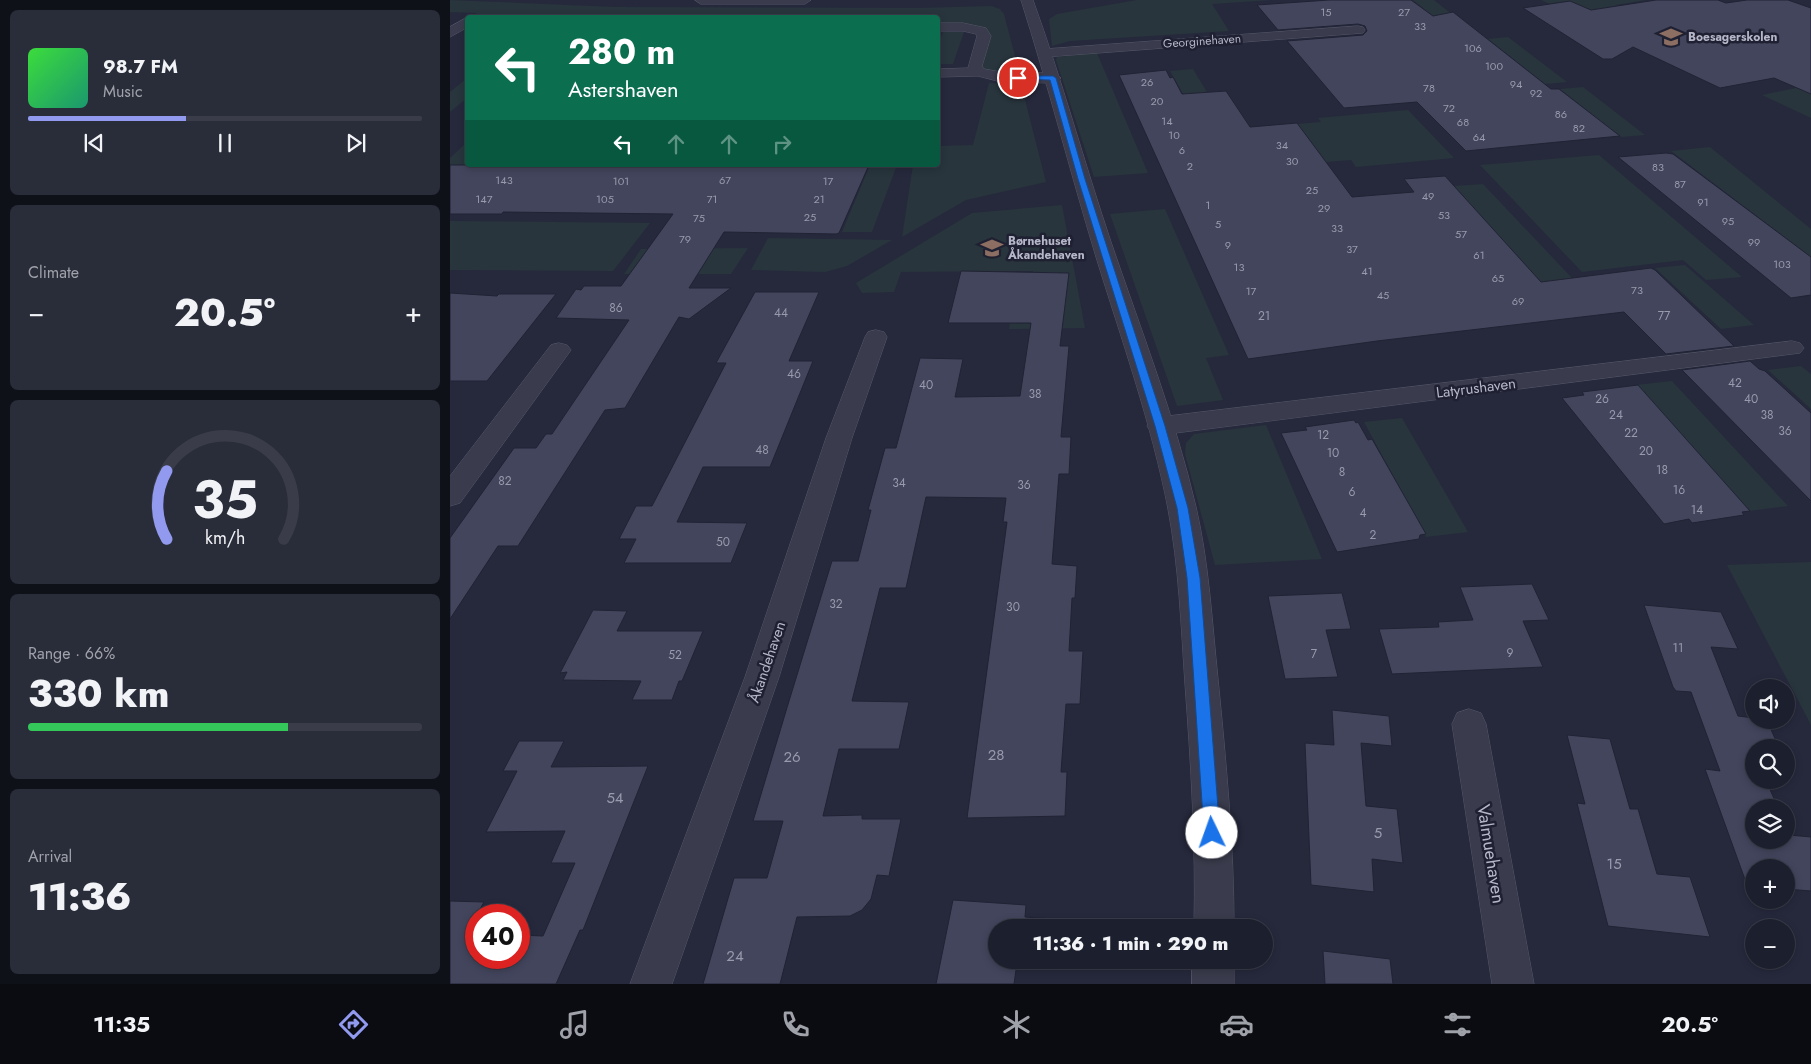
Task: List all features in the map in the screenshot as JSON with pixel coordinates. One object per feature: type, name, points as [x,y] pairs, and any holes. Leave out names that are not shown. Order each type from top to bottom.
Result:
[{"type":"street","points":[[701,0],[806,0]]},
{"type":"street","points":[[1026,0],[1053,78],[1084,189],[1160,426],[1182,508],[1193,578],[1215,870],[1214,919]]},
{"type":"street","points":[[450,20],[465,20]]},
{"type":"street","points":[[450,33],[465,22]]},
{"type":"street","points":[[940,27],[962,27],[981,31],[984,36],[975,66],[978,72]]},
{"type":"street","name":"Georginehaven","points":[[1045,53],[1358,30]]},
{"type":"street","points":[[940,73],[978,72],[1001,77],[1053,78]]},
{"type":"street","name":"Åkandehaven","points":[[650,984],[762,677],[836,447],[876,337]]},
{"type":"street","name":"Latyrushaven","points":[[1160,426],[1792,348]]},
{"type":"street","points":[[450,496],[559,350]]},
{"type":"street","name":"Valmuehaven","points":[[1470,724],[1513,984]]},
{"type":"street","points":[[1213,969],[1213,984]]},
{"type":"shaded area","points":[[450,0],[615,7],[918,8],[991,6],[1000,9],[1004,14],[1020,75],[984,71],[982,65],[985,31],[972,25],[940,24],[940,15],[478,15],[476,13],[450,12]]},
{"type":"shaded area","points":[[1137,0],[1272,0],[1212,4],[1229,31],[1070,41],[1052,46],[1049,19],[1057,14]]},
{"type":"shaded area","points":[[1413,0],[1434,0],[1477,34],[1457,36]]},
{"type":"shaded area","points":[[1541,0],[1646,0],[1616,5],[1631,12],[1584,20]]},
{"type":"shaded area","points":[[943,32],[964,32],[953,64],[940,64],[940,40]]},
{"type":"shaded area","points":[[1508,37],[1567,82],[1545,84],[1488,39]]},
{"type":"shaded area","points":[[1097,53],[1148,173],[1094,177],[1056,60],[1057,57]]},
{"type":"shaded area","points":[[1193,69],[1251,165],[1225,167],[1170,71]]},
{"type":"shaded area","points":[[465,80],[465,100],[450,112],[450,92]]},
{"type":"shaded area","points":[[989,83],[1021,84],[1046,182],[966,200],[902,237],[913,167],[940,167],[940,146],[973,145]]},
{"type":"shaded area","points":[[1811,85],[1811,118],[1762,95]]},
{"type":"shaded area","points":[[1583,87],[1645,135],[1621,137],[1560,89]]},
{"type":"shaded area","points":[[1408,110],[1454,158],[1356,167],[1351,160],[1325,162],[1297,124],[1321,122],[1318,118]]},
{"type":"shaded area","points":[[465,144],[466,167],[450,183],[450,158]]},
{"type":"shaded area","points":[[1710,147],[1811,229],[1811,257],[1671,151]]},
{"type":"shaded area","points":[[1599,155],[1742,277],[1706,280],[1683,260],[1582,272],[1480,165]]},
{"type":"shaded area","points":[[869,167],[896,167],[872,232],[842,232]]},
{"type":"shaded area","points":[[1483,184],[1589,296],[1555,300],[1454,186]]},
{"type":"shaded area","name":"Børnehuset Åkandehaven","points":[[1062,205],[1085,328],[1009,329],[1012,307],[1030,293],[1033,271],[901,272],[894,292],[862,293],[856,283],[972,213]]},
{"type":"shaded area","points":[[1165,209],[1229,355],[1206,358],[1223,400],[1177,406],[1110,214]]},
{"type":"shaded area","points":[[450,221],[650,223],[613,271],[450,270]]},
{"type":"shaded area","points":[[768,238],[892,240],[847,266],[825,272],[751,270]]},
{"type":"shaded area","points":[[748,248],[731,274],[624,274],[641,249]]},
{"type":"shaded area","points":[[1685,265],[1754,325],[1721,329],[1655,268]]},
{"type":"shaded area","points":[[1801,366],[1811,374],[1811,409],[1768,370]]},
{"type":"shaded area","points":[[1672,381],[1788,506],[1749,511],[1636,385]]},
{"type":"shaded area","points":[[1402,418],[1468,532],[1426,537],[1364,422]]},
{"type":"shaded area","points":[[1266,425],[1322,559],[1215,565],[1185,454],[1186,443],[1194,434]]},
{"type":"shaded area","points":[[1811,562],[1811,725],[1795,695],[1795,679],[1787,679],[1727,565]]},
{"type":"building","points":[[1329,0],[1411,0],[1433,16],[1453,12],[1551,89],[1559,89],[1620,136],[1466,151],[1417,102],[1344,108],[1287,41],[1363,35],[1367,31],[1365,26],[1358,24],[1278,30],[1257,5]]},
{"type":"building","name":"Boesagerskolen","points":[[1656,0],[1718,0],[1726,3],[1747,0],[1788,0],[1811,8],[1811,94],[1774,78],[1720,88],[1633,47],[1612,59],[1603,59],[1523,8],[1570,1],[1591,10]]},
{"type":"building","points":[[1166,70],[1170,78],[1173,77],[1182,94],[1226,91],[1250,127],[1297,123],[1352,197],[1414,192],[1404,179],[1445,176],[1541,282],[1651,268],[1734,346],[1666,354],[1624,312],[1377,341],[1248,359],[1119,75]]},
{"type":"building","points":[[1673,154],[1811,257],[1811,295],[1791,298],[1618,157]]},
{"type":"building","points":[[450,165],[465,165],[465,167],[868,167],[839,233],[724,232],[689,288],[731,288],[689,319],[679,317],[625,408],[605,410],[518,546],[498,546],[450,619],[450,538],[514,448],[536,448],[546,434],[552,434],[629,320],[556,318],[576,289],[581,290],[584,286],[621,286],[673,214],[503,212],[502,214],[450,214]]},
{"type":"building","points":[[961,271],[1069,273],[1060,346],[1069,346],[1061,437],[1071,437],[1069,474],[1059,474],[1052,564],[1077,566],[1075,598],[1072,598],[1069,651],[1083,651],[1080,704],[1066,704],[1061,772],[1067,772],[1065,816],[967,818],[1007,522],[1003,522],[1006,498],[926,497],[906,588],[880,588],[852,701],[909,702],[899,749],[839,749],[823,816],[862,815],[862,819],[901,819],[889,876],[877,875],[871,899],[862,910],[850,916],[797,917],[780,984],[703,984],[734,878],[767,878],[783,821],[753,821],[832,561],[858,561],[871,510],[868,510],[885,448],[896,448],[920,358],[963,359],[955,397],[1020,396],[1031,323],[948,323]]},
{"type":"building","points":[[755,292],[819,292],[789,361],[813,361],[770,467],[703,467],[677,522],[747,523],[731,563],[624,563],[636,539],[619,539],[636,506],[652,506],[726,363],[716,363]]},
{"type":"building","points":[[450,293],[497,296],[499,294],[556,294],[487,381],[450,381]]},
{"type":"building","points":[[1750,361],[1759,369],[1765,371],[1811,413],[1811,501],[1682,370]]},
{"type":"building","points":[[1638,385],[1750,511],[1742,512],[1744,515],[1692,523],[1689,519],[1664,524],[1562,398],[1584,395],[1582,392]]},
{"type":"building","points":[[1354,420],[1356,423],[1358,422],[1368,440],[1372,439],[1426,534],[1420,535],[1419,539],[1337,552],[1281,433],[1307,430],[1305,427]]},
{"type":"building","points":[[1532,584],[1549,620],[1523,621],[1543,667],[1392,674],[1379,629],[1439,627],[1438,622],[1473,620],[1460,587]]},
{"type":"building","points":[[1342,593],[1351,629],[1326,630],[1338,677],[1285,679],[1268,596]]},
{"type":"building","points":[[1644,605],[1721,612],[1738,649],[1711,647],[1738,716],[1745,717],[1745,729],[1771,729],[1775,739],[1745,739],[1745,789],[1770,789],[1774,799],[1745,799],[1745,849],[1795,849],[1795,836],[1811,837],[1811,891],[1795,890],[1795,859],[1745,859],[1745,879],[1705,769],[1720,771],[1691,692],[1676,691]]},
{"type":"building","points":[[593,610],[627,611],[617,631],[703,631],[672,700],[632,700],[641,681],[563,680],[567,672],[560,673]]},
{"type":"building","points":[[1332,710],[1389,716],[1392,746],[1361,743],[1366,806],[1397,809],[1403,863],[1372,859],[1374,892],[1311,885],[1305,743],[1334,745]]},
{"type":"building","points":[[1567,735],[1610,739],[1630,809],[1638,809],[1657,874],[1690,877],[1710,937],[1608,926],[1577,803],[1585,804]]},
{"type":"building","points":[[519,741],[564,741],[551,767],[648,766],[583,930],[580,930],[556,984],[450,984],[450,901],[484,902],[483,904],[465,904],[465,969],[530,969],[530,935],[543,936],[575,863],[551,863],[565,831],[486,832],[517,771],[503,771]]},
{"type":"building","points":[[953,900],[1026,905],[1025,917],[1052,919],[988,919],[988,969],[1016,969],[1014,984],[936,984]]},
{"type":"building","points":[[1323,951],[1390,959],[1393,984],[1325,984]]},
{"type":"place","name":"Boesagerskolen","points":[[1671,37]]},
{"type":"place","name":"Børnehuset Åkandehaven","points":[[992,248]]},
{"type":"route","points":[[1018,78],[1053,78],[1082,179],[1160,426],[1182,508],[1193,578],[1212,833]]}]
